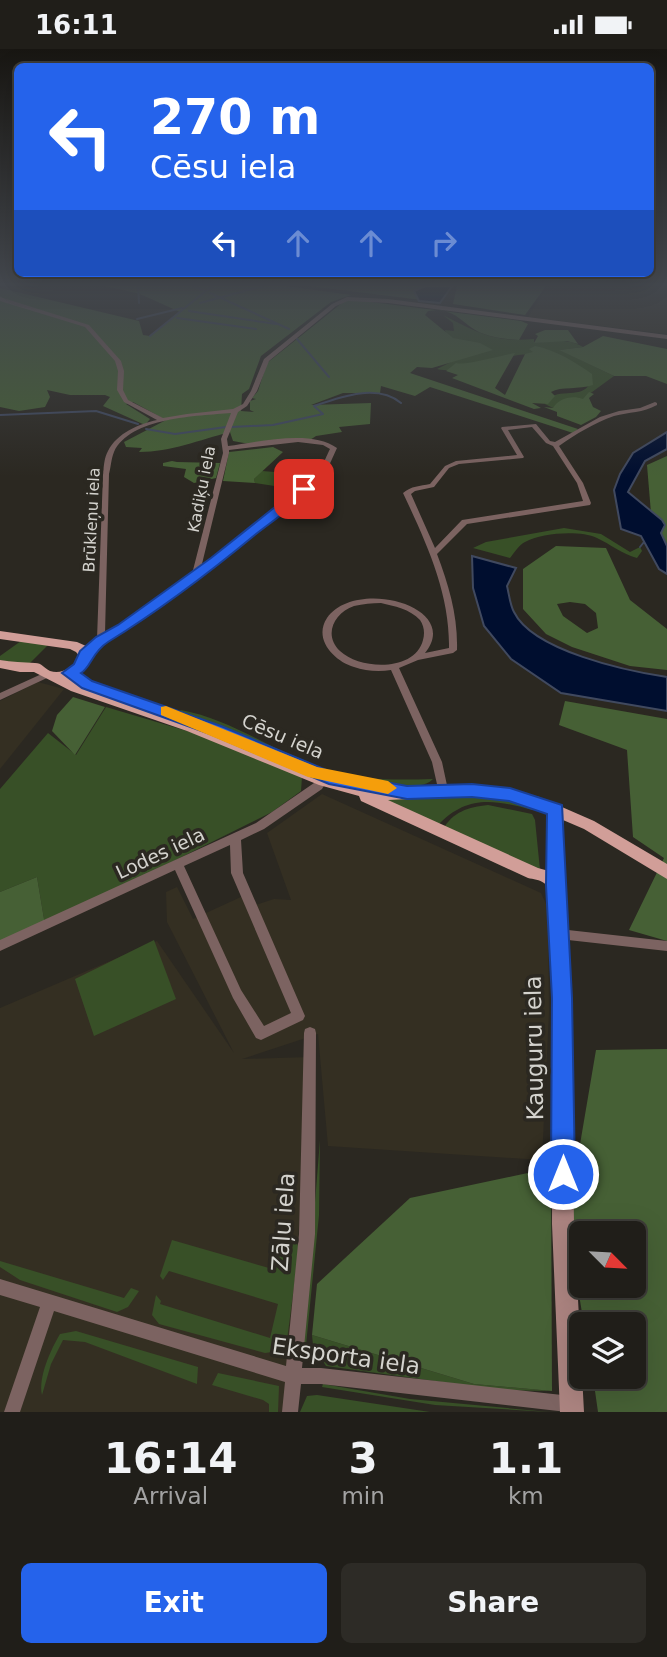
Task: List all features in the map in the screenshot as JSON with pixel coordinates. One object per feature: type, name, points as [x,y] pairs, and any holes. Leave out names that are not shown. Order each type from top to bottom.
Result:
[{"type":"main road","points":[[0,635],[62,645],[83,651],[81,667],[50,672],[42,653],[62,645]]},
{"type":"main road","name":"Cēsu iela","points":[[0,664],[50,672],[76,688],[192,727],[339,785],[380,795],[443,790],[510,795],[556,810],[589,825],[667,872]]},
{"type":"main road","name":"Cēsu iela","points":[[323,778],[407,793]]},
{"type":"main road","points":[[339,785],[550,878],[555,885]]},
{"type":"main road","name":"Kauguru iela","points":[[556,810],[555,885],[559,934],[563,1224],[571,1408]]},
{"type":"street","points":[[107,350],[118,361],[121,371],[120,390],[126,401],[160,419]]},
{"type":"street","points":[[235,411],[245,405],[254,391],[266,360],[279,350]]},
{"type":"street","points":[[555,445],[594,423],[619,413],[641,412],[655,404]]},
{"type":"street","name":"Brūkleņu iela","points":[[101,641],[106,474],[110,457],[118,442],[160,419],[235,411]]},
{"type":"street","name":"Kadiķu iela","points":[[196,574],[226,448],[224,439],[235,411]]},
{"type":"street","points":[[419,657],[431,639],[431,630],[419,613],[408,607],[381,600],[367,601],[340,610],[330,618],[326,628],[326,639],[342,658],[373,668],[394,667],[419,657],[453,650],[455,632],[434,553],[407,493],[432,486],[447,467],[458,462],[521,457],[504,428],[534,425],[548,443],[555,445],[580,483],[587,503],[465,522],[434,553]]},
{"type":"street","points":[[83,651],[123,628],[255,531],[318,477],[334,448],[327,443],[308,441],[226,448]]},
{"type":"street","points":[[394,667],[437,762],[443,790]]},
{"type":"street","points":[[1,696],[50,672]]},
{"type":"street","name":"Lodes iela","points":[[0,947],[260,825],[323,778]]},
{"type":"street","points":[[178,864],[237,994],[261,1034],[274,1028],[299,1016],[237,873],[235,837]]},
{"type":"street","points":[[559,934],[667,946]]},
{"type":"street","name":"Zāļu iela","points":[[290,1412],[307,1234],[310,1033]]},
{"type":"street","name":"Eksporta iela","points":[[0,1287],[49,1304],[133,1325],[292,1376],[321,1376],[571,1408]]},
{"type":"street","points":[[12,1412],[49,1304]]},
{"type":"shaded area","points":[[38,682],[64,689],[0,769],[0,701]]},
{"type":"shaded area","points":[[322,794],[541,893],[548,908],[549,1012],[542,1160],[328,1146],[318,1034],[242,1059],[310,1057],[287,1412],[0,1412],[0,1008],[157,941],[234,1053],[167,922],[166,892],[177,887],[193,919],[243,896],[249,907],[274,899],[291,900],[267,833]]},
{"type":"green space","points":[[0,350],[269,350],[261,356],[249,389],[242,394],[241,411],[254,412],[250,410],[250,401],[256,399],[252,398],[258,391],[267,363],[284,350],[492,350],[432,368],[417,367],[410,373],[578,429],[573,433],[430,387],[415,396],[381,386],[380,393],[343,393],[311,405],[371,403],[370,424],[339,427],[342,432],[316,436],[310,440],[255,445],[233,441],[230,432],[174,448],[139,452],[142,448],[126,447],[124,442],[166,420],[133,402],[126,404],[150,419],[145,425],[103,406],[110,397],[105,395],[70,395],[47,390],[50,397],[45,407],[19,411],[0,407]]},
{"type":"green space","points":[[457,350],[563,350],[560,350],[614,376],[588,395],[586,402],[553,408],[545,404],[549,398],[580,392],[590,384],[557,363],[538,355],[513,356],[463,369],[437,369],[455,360]]},
{"type":"green space","points":[[530,350],[548,350],[558,353],[592,374],[593,385],[555,390],[551,392],[555,396],[548,404],[532,403],[541,408],[534,409],[452,378],[458,375],[446,371],[456,363],[475,362],[515,353],[495,388],[505,395],[525,354],[533,352]]},
{"type":"green space","points":[[559,350],[667,350],[667,384],[646,376],[614,376]]},
{"type":"green space","points":[[589,392],[594,394],[589,398],[593,407],[601,411],[581,425],[557,416],[557,412],[544,407],[553,408],[566,398],[583,399]]},
{"type":"green space","points":[[273,447],[283,452],[254,479],[255,483],[223,481],[229,452]]},
{"type":"green space","points":[[667,456],[667,546],[651,513],[647,465]]},
{"type":"green space","points":[[163,463],[220,463],[216,478],[194,483],[184,477],[186,469],[163,466]]},
{"type":"green space","points":[[262,471],[313,475],[309,482],[281,487],[255,483],[254,479]]},
{"type":"green space","points":[[564,528],[601,534],[630,552],[640,547],[642,551],[637,558],[597,538],[571,533],[532,539],[521,545],[510,558],[473,548],[486,542]]},
{"type":"green space","points":[[556,546],[606,548],[630,600],[667,629],[667,670],[630,666],[572,647],[546,634],[523,609],[523,569]],"holes":[[[557,604],[585,604],[596,613],[598,628],[587,633],[563,616]]]},
{"type":"green space","points":[[21,641],[48,645],[27,666],[0,660],[0,656]]},
{"type":"green space","points":[[73,697],[105,707],[75,755],[52,731],[57,715]]},
{"type":"green space","points":[[565,701],[667,719],[667,941],[629,930],[664,858],[633,837],[627,750],[559,725]]},
{"type":"green space","points":[[106,707],[204,736],[302,777],[301,791],[272,812],[45,925],[37,877],[0,892],[0,789],[48,733],[76,755]]},
{"type":"green space","points":[[181,710],[220,722],[293,757],[331,771],[369,778],[433,779],[423,784],[403,786],[345,779],[288,760],[179,712]]},
{"type":"green space","points":[[467,795],[536,805],[532,810],[505,803],[470,804],[448,816],[437,826],[378,797]]},
{"type":"green space","points":[[488,805],[532,814],[535,820],[540,870],[443,829],[451,818],[462,811]]},
{"type":"green space","points":[[37,877],[45,925],[0,945],[0,892]]},
{"type":"green space","points":[[154,940],[176,999],[94,1036],[75,979]]},
{"type":"green space","points":[[667,1049],[667,1412],[598,1412],[595,1389],[646,1389],[646,1312],[582,1312],[580,1299],[646,1299],[646,1221],[569,1221],[569,1233],[567,1221],[596,1050]]},
{"type":"green space","points":[[320,1140],[319,1215],[306,1345],[317,1364],[303,1352]]},
{"type":"green space","points":[[551,1168],[552,1391],[474,1384],[312,1335],[317,1284],[410,1198]]},
{"type":"green space","points":[[280,1236],[295,1239],[299,1248],[287,1340],[279,1351],[265,1353],[159,1324],[152,1315],[156,1295],[161,1301],[160,1304],[270,1338],[278,1304],[169,1271],[163,1280],[160,1276],[172,1240],[269,1268]]},
{"type":"green space","points":[[0,1261],[124,1298],[131,1288],[139,1291],[128,1307],[117,1312],[20,1280],[0,1267]]},
{"type":"green space","points":[[76,1331],[198,1367],[197,1384],[85,1342],[63,1340],[51,1364],[42,1395],[44,1372],[56,1340],[60,1334]]},
{"type":"green space","points":[[312,1335],[474,1384],[552,1391],[500,1390],[326,1366],[313,1345]]},
{"type":"green space","points":[[218,1373],[279,1386],[278,1412],[269,1412],[269,1404],[263,1400],[212,1385]]},
{"type":"green space","points":[[323,1384],[410,1399],[549,1412],[435,1405],[322,1387]]},
{"type":"green space","points":[[317,1395],[430,1412],[300,1412],[307,1396]]},
{"type":"water","points":[[667,432],[667,449],[645,461],[628,492],[665,525],[661,533],[667,546],[667,574],[659,569],[641,536],[621,529],[614,490],[633,453]]},
{"type":"water","points":[[472,556],[516,568],[507,586],[514,612],[524,626],[540,638],[583,657],[667,677],[667,711],[561,693],[511,659],[484,626],[473,588]]},
{"type":"waterway","points":[[306,350],[329,377]]},
{"type":"waterway","points":[[231,427],[273,425],[323,414],[314,406],[358,394],[381,394],[401,403]]},
{"type":"waterway","points":[[0,415],[96,411],[138,424]]},
{"type":"waterway","points":[[146,429],[175,434],[226,427]]},
{"type":"waterway","points":[[640,547],[644,542]]},
{"type":"slow traffic","points":[[166,711],[314,773],[388,788]]},
{"type":"route","points":[[304,489],[215,561],[109,638],[101,640],[85,654],[81,667],[70,673],[72,677],[87,685],[216,730],[329,778],[407,793],[472,790],[510,795],[556,810],[555,885],[562,998],[563,1174]]}]
